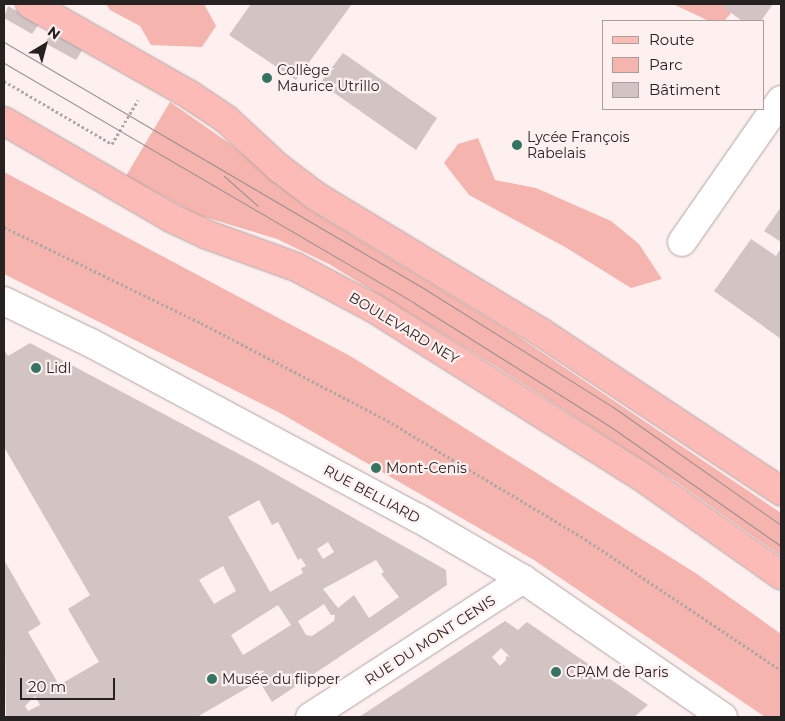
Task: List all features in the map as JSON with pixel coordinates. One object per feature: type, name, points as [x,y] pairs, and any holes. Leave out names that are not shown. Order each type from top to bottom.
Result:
[{"type":"main road","points":[[30,4],[204,103],[316,196],[542,333],[781,491]]},
{"type":"main road","name":"BOULEVARD NEY","points":[[4,121],[171,218],[205,234],[296,267],[375,309],[623,465],[781,574]]},
{"type":"street","points":[[682,242],[781,100]]},
{"type":"street","name":"RUE BELLIARD","points":[[4,301],[118,357],[418,518],[523,579],[723,717]]},
{"type":"street","name":"RUE DU MONT CENIS","points":[[310,717],[523,579]]},
{"type":"path","points":[[4,81],[112,144]]},
{"type":"path","points":[[108,150],[142,93]]},
{"type":"path","points":[[4,226],[201,323],[383,418],[585,538],[781,670]]},
{"type":"green space","points":[[106,4],[204,4],[216,26],[202,47],[151,45],[140,26],[110,10]]},
{"type":"green space","points":[[673,4],[723,4],[731,13],[725,20],[707,20]]},
{"type":"green space","points":[[170,102],[229,143],[307,208],[516,335],[781,513],[781,556],[675,481],[500,369],[329,264],[277,239],[198,215],[126,176]]},
{"type":"green space","points":[[478,138],[495,180],[536,188],[611,221],[639,244],[662,279],[631,288],[565,247],[469,195],[444,163],[458,144]]},
{"type":"green space","points":[[4,172],[352,357],[697,574],[781,634],[781,717],[765,717],[534,560],[282,414],[4,274]]},
{"type":"building","points":[[251,4],[352,4],[296,80],[229,35]]},
{"type":"building","points":[[723,4],[773,4],[762,20],[741,20],[722,6]]},
{"type":"building","points":[[8,6],[39,24],[32,34],[4,18]]},
{"type":"building","points":[[52,31],[83,49],[76,60],[45,43]]},
{"type":"building","points":[[343,53],[437,118],[416,150],[320,83]]},
{"type":"building","points":[[781,207],[781,242],[764,231]]},
{"type":"building","points":[[751,239],[776,256],[781,248],[781,339],[714,291]]},
{"type":"building","points":[[30,343],[256,463],[446,570],[447,585],[272,702],[259,681],[197,717],[6,717],[4,560],[41,624],[28,632],[59,685],[99,662],[68,609],[90,595],[4,447],[4,350],[8,356]],"holes":[[[259,500],[272,525],[278,522],[298,560],[301,558],[306,566],[301,568],[303,573],[270,592],[228,517]],[[328,542],[334,552],[323,559],[317,549]],[[376,560],[384,572],[381,574],[399,597],[369,618],[354,595],[338,608],[323,589]],[[223,566],[236,591],[214,604],[199,580]],[[324,604],[331,615],[335,615],[334,621],[312,636],[306,635],[298,621]],[[278,605],[291,625],[243,655],[231,635]],[[35,696],[40,705],[28,711],[25,706]]]},
{"type":"building","points":[[505,621],[518,630],[527,622],[648,705],[634,717],[359,717]],"holes":[[[501,648],[510,657],[506,656],[506,660],[500,666],[492,657]]]},
{"type":"tram line","points":[[4,42],[428,291],[613,407],[781,525]]},
{"type":"tram line","points":[[4,63],[414,303],[608,425],[781,546]]},
{"type":"tram line","points":[[224,176],[258,206]]},
{"type":"place","name":"Collège Maurice Utrillo","points":[[267,78]]},
{"type":"place","name":"Lycée François Rabelais","points":[[517,145]]},
{"type":"place","name":"Lidl","points":[[36,368]]},
{"type":"place","name":"Mont-Cenis","points":[[376,468]]},
{"type":"place","name":"CPAM de Paris","points":[[556,672]]},
{"type":"place","name":"Musée du flipper","points":[[212,679]]}]
